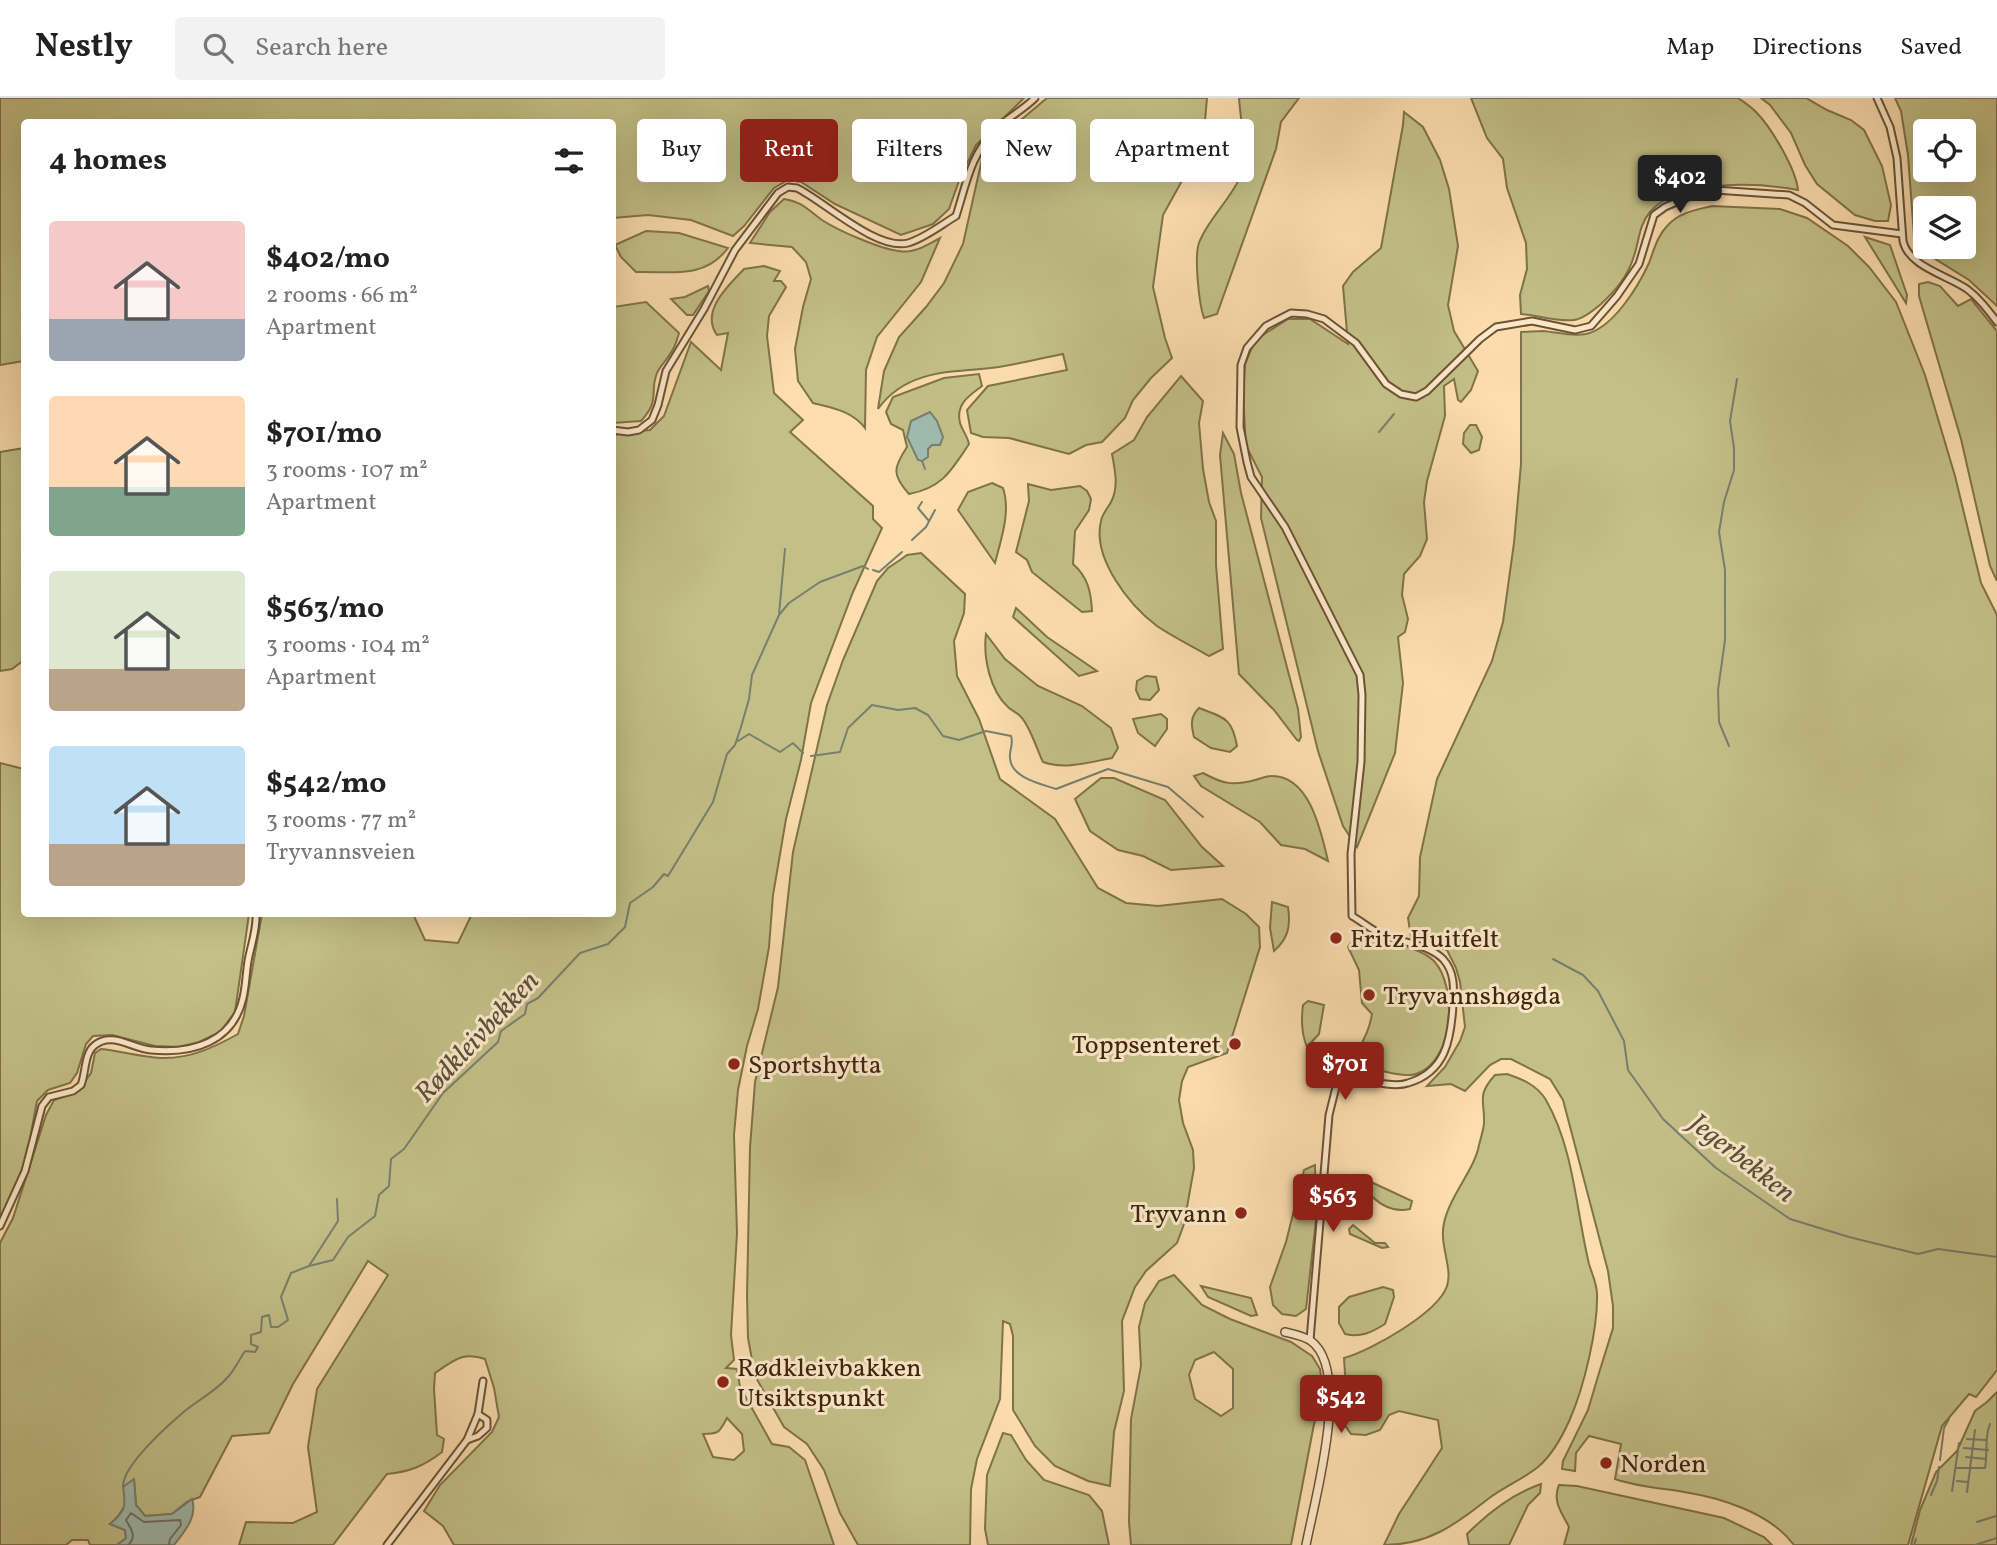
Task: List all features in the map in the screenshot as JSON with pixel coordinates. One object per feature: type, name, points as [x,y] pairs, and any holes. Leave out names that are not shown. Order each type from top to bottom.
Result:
[{"type":"street","points":[[616,430],[639,430],[654,417],[666,371],[704,309],[734,250],[778,193],[788,187],[797,188],[878,238],[894,244],[911,242],[956,216],[970,169],[984,142],[1035,98]]},
{"type":"street","points":[[1877,98],[1893,135],[1905,248],[1910,256],[1970,292],[1997,322]]},
{"type":"street","points":[[1310,1340],[1327,1134],[1330,1107],[1339,1075],[1403,1085],[1431,1070],[1445,1052],[1451,1036],[1453,981],[1448,967],[1437,954],[1383,935],[1352,916],[1351,854],[1361,762],[1360,675],[1285,527],[1251,477],[1240,417],[1241,365],[1247,348],[1277,319],[1295,313],[1312,315],[1331,323],[1356,343],[1387,384],[1401,394],[1416,397],[1427,391],[1496,327],[1532,321],[1568,329],[1580,330],[1591,326],[1617,296],[1639,264],[1654,215],[1665,207],[1702,191],[1784,194],[1802,201],[1828,222],[1839,227],[1902,234]]},
{"type":"street","points":[[0,1226],[25,1171],[42,1107],[49,1097],[73,1091],[81,1085],[93,1046],[101,1041],[111,1040],[151,1050],[177,1050],[212,1042],[228,1030],[243,998],[256,917]]},
{"type":"street","points":[[1285,1332],[1310,1340],[1318,1349],[1324,1364],[1331,1401],[1306,1545]]},
{"type":"street","points":[[387,1545],[467,1440],[478,1414],[483,1381]]},
{"type":"street","points":[[467,1440],[478,1436],[487,1428],[487,1420],[478,1414]]},
{"type":"shaded area","points":[[0,98],[1024,98],[1003,119],[981,119],[981,140],[967,164],[967,119],[852,119],[852,182],[959,182],[949,209],[933,224],[901,235],[835,204],[801,182],[838,182],[838,119],[740,119],[740,182],[784,182],[774,188],[733,236],[691,220],[648,215],[616,218],[616,119],[21,119],[21,362],[0,365]]},
{"type":"shaded area","points":[[1047,98],[1207,98],[1205,119],[1090,119],[1090,182],[1181,182],[1163,215],[1153,287],[1172,358],[1151,378],[1133,400],[1125,418],[1102,442],[1086,445],[1069,454],[1009,438],[983,437],[971,433],[967,410],[988,386],[1067,370],[1063,354],[1002,367],[924,377],[899,388],[878,409],[884,371],[899,337],[944,283],[963,244],[981,163],[981,182],[1076,182],[1076,119],[1022,119]]},
{"type":"shaded area","points":[[1239,98],[1299,98],[1281,122],[1276,149],[1217,314],[1204,318],[1198,280],[1199,243],[1238,182],[1254,182],[1254,119],[1241,119]]},
{"type":"shaded area","points":[[1471,98],[1738,98],[1756,112],[1775,138],[1793,171],[1798,190],[1742,185],[1699,188],[1680,193],[1663,201],[1646,217],[1625,276],[1612,293],[1592,311],[1577,319],[1567,320],[1521,314],[1520,295],[1527,269],[1526,243],[1507,188],[1503,159],[1487,138]]},
{"type":"shaded area","points":[[1761,98],[1806,98],[1851,120],[1864,130],[1882,166],[1891,205],[1888,221],[1875,221],[1855,215],[1817,184],[1791,133],[1770,105]]},
{"type":"shaded area","points":[[1895,98],[1997,98],[1997,306],[1969,280],[1935,259],[1976,259],[1976,196],[1913,196],[1913,222],[1908,155],[1901,111]]},
{"type":"shaded area","points":[[1404,112],[1423,127],[1440,160],[1449,189],[1458,246],[1448,305],[1454,331],[1478,371],[1471,390],[1461,402],[1458,400],[1454,379],[1444,386],[1445,416],[1424,502],[1427,539],[1420,556],[1404,574],[1402,595],[1408,619],[1405,632],[1398,637],[1403,683],[1395,753],[1357,847],[1343,826],[1318,751],[1261,518],[1262,477],[1246,446],[1243,395],[1245,364],[1255,340],[1288,319],[1310,319],[1348,344],[1343,286],[1353,272],[1381,248]]},
{"type":"shaded area","points":[[784,199],[801,204],[822,220],[848,234],[891,250],[915,250],[940,238],[921,282],[877,337],[866,370],[865,428],[848,414],[813,403],[798,381],[795,349],[811,279],[806,262],[792,247],[750,243],[770,212]]},
{"type":"shaded area","points":[[1712,206],[1780,209],[1807,218],[1848,246],[1869,267],[1896,302],[1925,375],[1955,476],[1981,583],[1997,615],[1997,1370],[1976,1397],[1969,1394],[1942,1426],[1908,1545],[1794,1545],[1772,1524],[1729,1503],[1615,1479],[1621,1444],[1589,1436],[1576,1453],[1575,1471],[1562,1469],[1563,1461],[1588,1410],[1613,1328],[1608,1271],[1563,1100],[1550,1079],[1511,1059],[1501,1059],[1490,1065],[1465,1091],[1451,1084],[1427,1086],[1445,1067],[1465,1027],[1460,982],[1447,950],[1411,937],[1408,918],[1419,896],[1420,857],[1437,779],[1492,661],[1503,622],[1521,464],[1521,332],[1586,334],[1606,324],[1624,305],[1638,283],[1664,229],[1683,214]]},
{"type":"shaded area","points":[[646,231],[679,233],[728,248],[719,258],[698,269],[686,272],[636,272],[621,257],[616,245]]},
{"type":"shaded area","points":[[1865,237],[1890,245],[1907,295],[1906,303]]},
{"type":"shaded area","points":[[764,266],[780,271],[774,281],[781,281],[786,287],[769,316],[767,336],[774,393],[803,420],[790,432],[873,506],[873,519],[882,528],[853,592],[811,703],[801,760],[786,819],[773,895],[769,947],[758,1009],[738,1090],[734,1135],[737,1233],[731,1335],[734,1360],[726,1368],[737,1369],[740,1387],[772,1444],[789,1447],[805,1460],[834,1545],[454,1545],[443,1526],[424,1511],[440,1485],[492,1432],[499,1417],[485,1359],[470,1356],[458,1358],[435,1373],[437,1435],[444,1439],[442,1452],[416,1468],[387,1474],[333,1545],[239,1545],[246,1522],[293,1523],[317,1512],[308,1447],[317,1389],[388,1275],[368,1261],[293,1384],[269,1433],[232,1436],[200,1497],[187,1502],[172,1514],[145,1516],[136,1505],[134,1480],[123,1509],[110,1524],[125,1530],[126,1538],[117,1545],[90,1545],[88,1540],[72,1540],[66,1545],[0,1545],[0,1243],[13,1218],[46,1115],[54,1100],[76,1093],[91,1073],[95,1053],[101,1049],[154,1057],[181,1057],[210,1048],[238,1034],[244,1016],[261,917],[414,917],[425,940],[458,943],[471,917],[616,917],[616,435],[650,430],[664,416],[691,342],[721,370],[728,333],[717,335],[712,317],[718,299],[744,269]],"holes":[[[727,1418],[742,1434],[744,1451],[734,1460],[713,1457],[703,1434],[718,1431]]]},
{"type":"shaded area","points":[[1928,282],[1940,286],[1958,306],[1971,299],[1997,331],[1997,581],[1990,566],[1961,439],[1919,296],[1919,284]]},
{"type":"shaded area","points":[[708,286],[709,291],[693,315],[687,315],[671,299],[685,297]]},
{"type":"shaded area","points":[[646,302],[679,333],[673,349],[657,373],[651,407],[641,421],[616,423],[616,307]]},
{"type":"shaded area","points":[[979,374],[982,386],[965,401],[959,416],[969,444],[938,483],[909,494],[896,471],[907,447],[903,430],[891,424],[886,412],[893,397],[944,378]]},
{"type":"shaded area","points":[[1181,376],[1203,401],[1199,423],[1203,469],[1209,502],[1216,521],[1216,565],[1223,649],[1209,656],[1157,626],[1135,606],[1107,565],[1100,535],[1102,518],[1115,490],[1112,454],[1134,440],[1147,417]]},
{"type":"shaded area","points":[[1470,425],[1476,425],[1482,437],[1479,450],[1471,453],[1463,444],[1464,433]]},
{"type":"shaded area","points":[[1223,433],[1234,454],[1241,493],[1298,709],[1301,737],[1299,741],[1239,674],[1220,455]]},
{"type":"shaded area","points":[[21,448],[21,662],[12,669],[0,671],[0,452]]},
{"type":"shaded area","points":[[992,483],[1003,488],[1006,506],[995,563],[958,510],[968,492]]},
{"type":"shaded area","points":[[1028,484],[1051,490],[1080,486],[1087,491],[1091,499],[1089,510],[1075,531],[1073,564],[1088,585],[1092,611],[1082,612],[1032,572],[1027,560],[1016,552],[1029,501]]},
{"type":"shaded area","points":[[921,553],[965,594],[964,613],[954,641],[957,676],[979,719],[1000,779],[1055,819],[1098,888],[1126,903],[1158,906],[1222,899],[1246,914],[1259,927],[1260,947],[1227,1053],[1188,1067],[1182,1081],[1179,1100],[1183,1123],[1193,1150],[1194,1168],[1184,1224],[1177,1243],[1146,1271],[1135,1287],[1122,1321],[1124,1391],[1114,1432],[1110,1486],[1088,1481],[1055,1466],[1035,1446],[1013,1410],[1013,1336],[1010,1324],[1003,1321],[1000,1399],[977,1459],[971,1489],[970,1545],[858,1545],[840,1513],[824,1470],[807,1444],[784,1427],[755,1376],[748,1338],[747,1296],[750,1148],[755,1082],[778,987],[793,852],[827,705],[877,581],[888,568],[907,555]]},
{"type":"shaded area","points":[[1016,608],[1047,637],[1097,671],[1079,676],[1013,617]]},
{"type":"shaded area","points":[[986,634],[1005,659],[1038,686],[1082,706],[1111,728],[1118,748],[1112,758],[1068,765],[1043,762],[1024,721],[1002,700],[992,683],[987,663]]},
{"type":"shaded area","points":[[1146,676],[1156,677],[1159,690],[1150,700],[1140,699],[1136,690],[1137,681]]},
{"type":"shaded area","points":[[1199,708],[1230,724],[1237,746],[1230,752],[1211,748],[1194,737],[1192,721]]},
{"type":"shaded area","points":[[1161,714],[1167,719],[1167,729],[1155,746],[1138,733],[1133,719]]},
{"type":"shaded area","points":[[0,763],[21,768],[21,917],[249,917],[235,1012],[220,1032],[199,1042],[179,1047],[155,1046],[112,1035],[93,1036],[86,1044],[77,1073],[70,1083],[48,1090],[37,1101],[26,1160],[0,1223]]},
{"type":"shaded area","points":[[1203,773],[1228,783],[1271,776],[1284,778],[1295,785],[1312,807],[1328,861],[1305,849],[1281,845],[1260,822],[1201,786],[1194,776]]},
{"type":"shaded area","points":[[1101,778],[1114,778],[1165,800],[1202,847],[1223,866],[1171,870],[1143,856],[1118,850],[1090,831],[1075,799]]},
{"type":"shaded area","points":[[1272,902],[1288,907],[1289,914],[1285,937],[1274,951],[1270,928]]},
{"type":"shaded area","points":[[1364,935],[1421,952],[1434,961],[1442,973],[1449,1005],[1445,1040],[1429,1067],[1416,1074],[1394,1074],[1352,1064],[1372,1014],[1362,1003],[1359,970],[1348,947],[1352,941]]},
{"type":"shaded area","points":[[1308,1001],[1324,1005],[1319,1034],[1307,1047],[1302,1021],[1303,1005]]},
{"type":"shaded area","points":[[1507,1074],[1538,1090],[1546,1100],[1563,1139],[1597,1290],[1593,1340],[1585,1375],[1564,1432],[1538,1467],[1440,1532],[1414,1541],[1384,1545],[1399,1514],[1442,1448],[1438,1420],[1399,1411],[1389,1415],[1380,1430],[1366,1435],[1351,1434],[1344,1424],[1347,1406],[1344,1358],[1370,1348],[1402,1330],[1441,1297],[1448,1279],[1443,1240],[1444,1223],[1451,1202],[1477,1154],[1484,1124],[1485,1088],[1495,1075]]},
{"type":"shaded area","points":[[1315,1165],[1316,1220],[1306,1309],[1296,1316],[1282,1314],[1273,1305],[1270,1287],[1286,1242],[1304,1170]]},
{"type":"shaded area","points":[[1371,1182],[1412,1201],[1410,1209],[1397,1210],[1376,1200],[1367,1191],[1367,1185]]},
{"type":"shaded area","points":[[1353,1225],[1375,1243],[1385,1243],[1388,1247],[1382,1248],[1350,1234],[1349,1229]]},
{"type":"shaded area","points":[[1174,1275],[1202,1305],[1230,1319],[1291,1342],[1312,1356],[1320,1369],[1323,1394],[1314,1424],[1291,1545],[1131,1545],[1131,1419],[1141,1366],[1139,1327],[1145,1303],[1159,1281]],"holes":[[[1214,1352],[1233,1369],[1233,1408],[1221,1416],[1195,1399],[1189,1375],[1195,1360]]]},
{"type":"shaded area","points":[[1201,1286],[1251,1298],[1257,1315],[1251,1316],[1208,1297]]},
{"type":"shaded area","points":[[1383,1287],[1393,1290],[1394,1297],[1385,1324],[1366,1334],[1345,1334],[1339,1323],[1339,1307],[1349,1297]]},
{"type":"shaded area","points":[[1997,1392],[1997,1545],[1911,1545],[1920,1510],[1936,1472],[1957,1451],[1975,1411]]},
{"type":"shaded area","points":[[1003,1433],[1011,1435],[1026,1460],[1044,1480],[1089,1495],[1102,1511],[1109,1545],[988,1545],[985,1529],[987,1475]]},
{"type":"shaded area","points":[[1541,1484],[1540,1493],[1528,1505],[1509,1545],[1469,1545],[1467,1534],[1484,1518],[1511,1498]]},
{"type":"shaded area","points":[[1559,1485],[1577,1486],[1724,1518],[1764,1537],[1772,1545],[1564,1545],[1569,1527],[1557,1502]]},
{"type":"water","points":[[930,412],[943,437],[940,445],[932,445],[928,449],[928,457],[922,461],[918,460],[907,437],[911,421]]},
{"type":"water","points":[[134,1479],[136,1505],[145,1516],[172,1514],[192,1499],[192,1518],[174,1545],[117,1545],[126,1538],[125,1530],[110,1524],[124,1508],[123,1487]]},
{"type":"waterway","points":[[1729,746],[1719,722],[1718,690],[1725,640],[1725,570],[1719,532],[1724,502],[1734,470],[1730,421],[1737,379]]},
{"type":"waterway","points":[[1379,432],[1394,414]]},
{"type":"waterway","name":"Rødkleivbekken","points":[[922,461],[925,469]]},
{"type":"waterway","name":"Rødkleivbekken","points":[[922,502],[918,508],[929,521]]},
{"type":"waterway","name":"Rødkleivbekken","points":[[912,540],[926,527],[935,510]]},
{"type":"waterway","points":[[779,614],[785,549]]},
{"type":"waterway","name":"Rødkleivbekken","points":[[873,570],[879,572],[902,552]]},
{"type":"waterway","name":"Rødkleivbekken","points":[[123,1487],[129,1469],[154,1439],[222,1383],[245,1351],[255,1352],[258,1347],[251,1344],[251,1335],[261,1332],[262,1317],[269,1315],[271,1327],[278,1327],[288,1320],[281,1297],[291,1273],[333,1260],[348,1237],[375,1216],[379,1195],[389,1186],[391,1159],[404,1149],[443,1093],[498,1042],[501,1031],[525,1014],[527,1004],[538,998],[580,953],[608,944],[625,927],[630,903],[653,887],[664,874],[668,876],[713,802],[727,754],[735,745],[741,727],[752,675],[779,615],[789,603],[820,582],[863,566],[868,569]]},
{"type":"waterway","points":[[811,756],[840,752],[848,728],[872,705],[898,710],[915,708],[928,715],[943,736],[959,740],[986,731],[1011,736],[1012,765],[1021,775],[1035,782],[1056,789],[1108,769],[1168,787],[1203,817]]},
{"type":"waterway","points":[[738,741],[749,734],[780,752],[793,743],[803,753]]},
{"type":"waterway","name":"Jegerbekken","points":[[1553,959],[1583,975],[1598,991],[1624,1041],[1628,1070],[1663,1119],[1716,1168],[1790,1219],[1918,1254],[1938,1249],[1997,1257]]},
{"type":"waterway","points":[[309,1266],[338,1221],[337,1199]]},
{"type":"waterway","points":[[1940,1460],[1944,1428],[1949,1419]]},
{"type":"waterway","points":[[1956,1468],[1985,1468],[1990,1424]]},
{"type":"waterway","points":[[1967,1492],[1975,1430]]},
{"type":"waterway","points":[[1967,1439],[1986,1440]]},
{"type":"waterway","points":[[1952,1491],[1959,1443]]},
{"type":"waterway","points":[[1964,1448],[1988,1450]]},
{"type":"waterway","points":[[1966,1457],[1986,1459]]},
{"type":"waterway","points":[[1931,1495],[1939,1467]]},
{"type":"waterway","points":[[1957,1481],[1967,1482]]},
{"type":"waterway","points":[[1977,1522],[1996,1516]]},
{"type":"waterway","points":[[1975,1545],[1997,1538]]},
{"type":"waterway","points":[[1914,1545],[1916,1539]]},
{"type":"place","name":"Fritz Huitfelt","points":[[1336,938]]},
{"type":"place","name":"Tryvannshøgda","points":[[1369,995]]},
{"type":"place","name":"Toppsenteret","points":[[1235,1044]]},
{"type":"place","name":"Sportshytta","points":[[734,1064]]},
{"type":"place","name":"Tryvann","points":[[1241,1213]]},
{"type":"place","name":"Rødkleivbakken Utsiktspunkt","points":[[723,1382]]},
{"type":"place","name":"Norden","points":[[1606,1463]]}]
